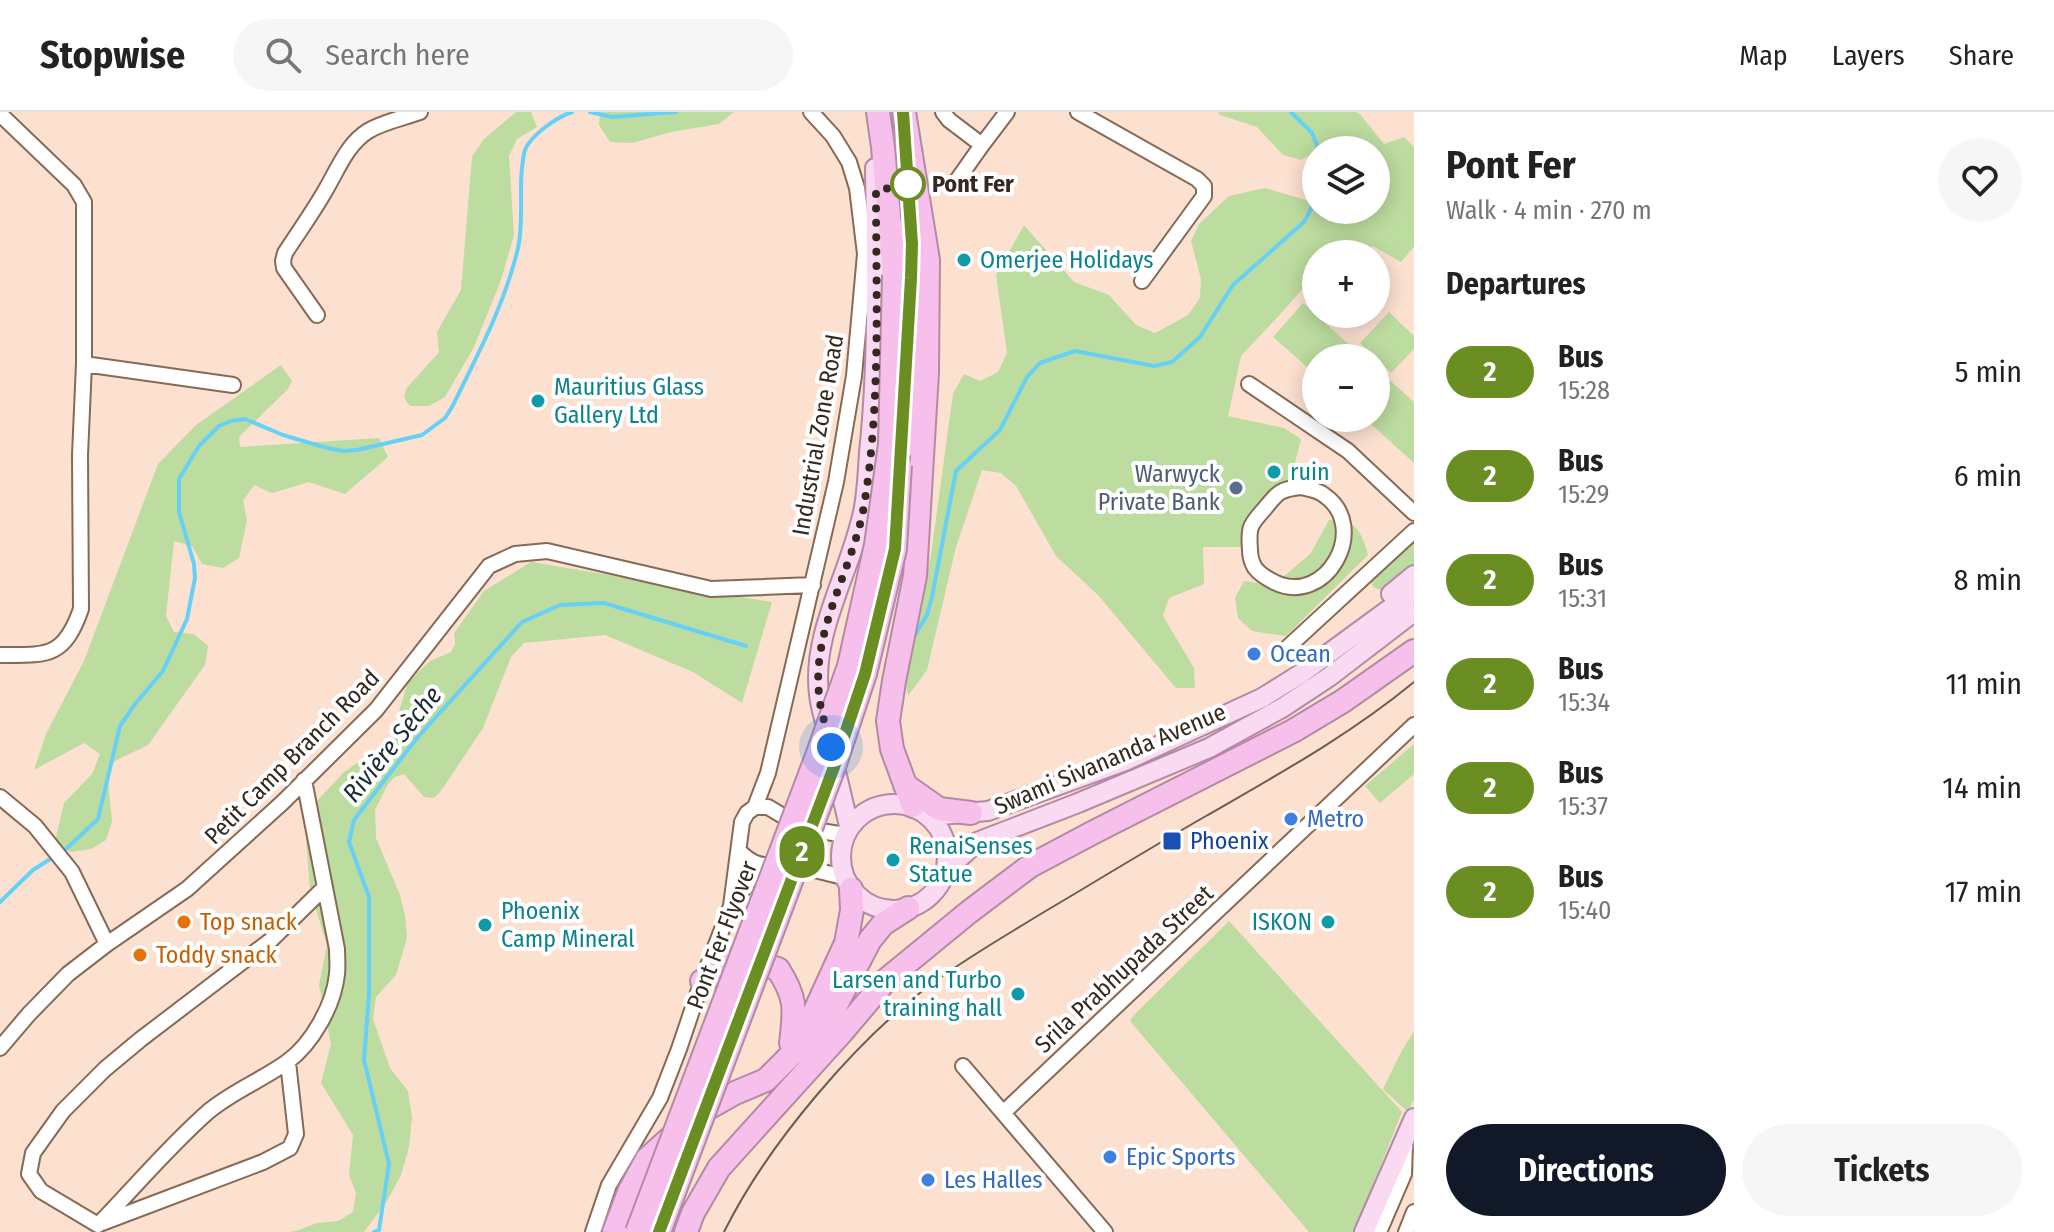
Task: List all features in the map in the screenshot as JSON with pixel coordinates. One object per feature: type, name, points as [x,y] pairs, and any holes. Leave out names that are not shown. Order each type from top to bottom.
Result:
[{"type":"highway","points":[[873,112],[883,147],[903,276]]},
{"type":"highway","points":[[903,276],[912,244],[904,112]]},
{"type":"highway","points":[[904,112],[928,260],[927,372],[915,576],[888,721],[892,749],[904,784],[921,811]]},
{"type":"highway","name":"Pont Fer Flyover","points":[[637,1232],[849,666],[876,545],[890,444],[903,276]]},
{"type":"highway","name":"Pont Fer Flyover","points":[[659,1232],[834,767],[865,674],[895,549],[903,276]]},
{"type":"highway","points":[[686,1232],[693,1213],[719,1168],[886,980],[969,912],[1030,866],[1293,731],[1343,701],[1414,651]]},
{"type":"highway","points":[[904,784],[939,809],[971,813]]},
{"type":"highway","points":[[614,1232],[629,1192],[647,1159],[696,1115],[766,1080],[790,1056],[814,1013],[846,943],[852,910],[848,883]]},
{"type":"highway","points":[[761,1122],[822,1032],[870,940],[883,924],[908,908]]},
{"type":"highway","points":[[702,981],[741,957],[778,969],[789,987],[795,1007],[790,1056]]},
{"type":"main road","points":[[847,831],[819,694],[819,665],[823,637],[864,507],[872,427],[877,366],[873,112]]},
{"type":"main road","points":[[1302,673],[1414,575]]},
{"type":"main road","points":[[921,811],[940,829],[946,846],[947,864],[942,881],[932,895],[908,908],[883,910],[867,903],[848,883],[840,860],[847,831],[862,813],[878,805],[895,803],[921,811],[988,811],[1125,761],[1262,698],[1302,673],[1414,591]]},
{"type":"main road","name":"Swami Sivananda Avenue","points":[[945,871],[977,842],[1209,748],[1282,708],[1329,677],[1414,612]]},
{"type":"main road","points":[[1364,1232],[1414,1118]]},
{"type":"street","points":[[317,315],[284,268],[285,253],[357,140],[375,127],[420,112]]},
{"type":"street","name":"Industrial Zone Road","points":[[731,906],[742,822],[755,807],[768,773],[836,482],[854,376],[865,254],[857,188],[849,162],[833,136],[811,112]]},
{"type":"street","points":[[943,112],[982,145]]},
{"type":"street","points":[[953,186],[1007,112]]},
{"type":"street","points":[[1078,112],[1197,179],[1204,186],[1204,196],[1142,281]]},
{"type":"street","points":[[0,114],[74,185],[84,202],[81,609],[66,642],[53,650],[39,655],[0,655]]},
{"type":"street","points":[[84,364],[233,385]]},
{"type":"street","points":[[1249,384],[1348,451],[1414,513]]},
{"type":"street","points":[[1301,487],[1323,494],[1337,506],[1344,527],[1344,541],[1339,558],[1330,570],[1301,587],[1287,588],[1254,567],[1249,537],[1252,522],[1274,496],[1301,487]]},
{"type":"street","points":[[1287,648],[1414,531]]},
{"type":"street","name":"Petit Camp Branch Road","points":[[0,1048],[68,974],[187,889],[376,710],[489,566],[515,554],[547,551],[711,589],[813,585]]},
{"type":"street","points":[[1330,570],[1353,586]]},
{"type":"street","name":"Srila Prabhupada Street","points":[[1004,1112],[1414,725]]},
{"type":"street","points":[[768,773],[769,792],[775,810]]},
{"type":"street","points":[[98,1225],[165,1151],[211,1109],[288,1062],[314,1034],[331,999],[337,974],[337,949],[304,780]]},
{"type":"street","points":[[0,796],[35,826],[72,872],[107,944]]},
{"type":"street","points":[[755,807],[775,810],[803,828],[847,831]]},
{"type":"street","points":[[739,851],[749,862],[764,866],[800,867],[848,883]]},
{"type":"street","points":[[593,1232],[609,1185],[660,1098],[731,906],[753,875],[764,866]]},
{"type":"street","points":[[98,1225],[41,1191],[29,1174],[33,1153],[63,1111],[105,1069],[271,940],[325,887]]},
{"type":"street","points":[[98,1225],[263,1162],[290,1148],[296,1134],[288,1062]]},
{"type":"street","points":[[963,1066],[1105,1232]]},
{"type":"street","points":[[1379,1232],[1404,1174],[1406,1136]]},
{"type":"street","points":[[1406,1232],[1414,1212]]},
{"type":"green space","points":[[516,112],[531,112],[537,127],[517,139],[509,156],[514,235],[501,280],[474,347],[445,397],[429,406],[410,406],[404,398],[406,389],[439,352],[437,332],[461,290],[472,157],[483,140]]},
{"type":"green space","points":[[600,112],[734,112],[719,124],[671,132],[632,143],[610,142],[599,125]]},
{"type":"green space","points":[[1218,112],[1356,112],[1378,136],[1302,136],[1301,160],[1283,155],[1257,127]]},
{"type":"green space","points":[[1404,137],[1414,147],[1414,247],[1401,262],[1390,256],[1390,240],[1302,240],[1302,289],[1241,356],[1228,416],[1284,428],[1301,439],[1287,494],[1274,509],[1256,515],[1257,535],[1243,547],[1203,547],[1204,584],[1169,598],[1163,616],[1194,668],[1195,688],[1176,688],[1098,595],[1056,556],[1016,486],[1001,473],[982,470],[956,547],[927,670],[908,696],[904,674],[931,555],[953,394],[964,374],[980,381],[998,372],[1007,353],[996,275],[1024,225],[1074,282],[1109,295],[1136,325],[1155,333],[1188,315],[1200,298],[1201,279],[1191,241],[1199,224],[1229,196],[1265,188],[1302,199],[1302,224],[1390,224],[1390,142]]},
{"type":"green space","points":[[1302,304],[1302,328],[1331,328],[1348,344],[1302,344],[1302,363],[1273,337]]},
{"type":"green space","points":[[1390,313],[1414,336],[1414,349],[1391,373],[1390,344],[1360,343],[1374,328],[1390,328]]},
{"type":"green space","points":[[281,365],[292,381],[288,389],[239,437],[240,447],[379,438],[388,457],[345,494],[309,482],[272,493],[254,485],[243,501],[247,520],[239,558],[223,568],[202,564],[192,546],[174,541],[166,616],[174,632],[194,634],[208,646],[205,665],[148,745],[113,762],[108,782],[112,821],[106,840],[91,849],[71,852],[55,841],[64,803],[92,774],[100,754],[84,743],[34,770],[46,734],[84,661],[158,464],[196,425]]},
{"type":"green space","points":[[1390,381],[1414,402],[1414,463],[1380,432],[1390,432]]},
{"type":"green space","points":[[1329,520],[1346,522],[1356,528],[1368,555],[1286,636],[1252,631],[1238,618],[1235,598],[1244,581],[1263,584],[1281,579],[1311,553]]},
{"type":"green space","points":[[1414,532],[1414,566],[1384,591],[1373,587],[1368,576]]},
{"type":"green space","points":[[531,562],[772,602],[742,703],[693,672],[605,635],[524,643],[511,657],[483,728],[441,791],[434,798],[424,797],[404,774],[388,784],[375,810],[376,838],[400,895],[407,938],[396,975],[376,997],[373,1019],[390,1068],[408,1091],[412,1118],[409,1147],[401,1175],[387,1201],[364,1232],[288,1232],[317,1223],[338,1221],[353,1212],[356,1193],[349,1175],[353,1135],[321,1083],[331,1044],[319,985],[327,945],[310,890],[304,815],[344,772],[394,738],[400,730],[399,711],[408,682],[430,661],[451,652],[455,644],[454,633],[484,591]]},
{"type":"green space","points":[[1414,744],[1414,774],[1380,803],[1365,786]]},
{"type":"green space","points":[[1229,921],[1402,1112],[1354,1232],[1309,1232],[1130,1021]]},
{"type":"green space","points":[[1414,1031],[1414,1099],[1408,1112],[1383,1089]]},
{"type":"waterway","name":"Industrial Zone Road","points":[[0,902],[33,870],[66,849],[98,819],[120,726],[163,671],[187,619],[195,578],[179,512],[179,479],[199,446],[219,426],[245,419],[283,435],[327,448],[357,450],[422,435],[445,418],[490,329],[512,269],[520,238],[521,178],[525,150],[545,127],[572,112]]},
{"type":"waterway","name":"Industrial Zone Road","points":[[590,112],[612,117],[676,112]]},
{"type":"waterway","name":"Rivière Sèche","points":[[1291,112],[1313,136]]},
{"type":"waterway","name":"Rivière Sèche","points":[[912,640],[927,615],[932,597],[956,471],[1000,430],[1027,377],[1040,363],[1075,351],[1154,366],[1172,362],[1200,337],[1233,285],[1302,224]]},
{"type":"waterway","name":"Rivière Sèche","points":[[374,1232],[379,1230],[389,1164],[364,1060],[369,994],[369,897],[349,842],[354,820],[417,738],[522,622],[560,605],[604,603],[746,646]]},
{"type":"tram line","points":[[724,1232],[764,1164],[817,1095],[876,1031],[937,980],[988,946],[1313,754],[1414,682]]},
{"type":"bus line","name":"2","points":[[659,1232],[834,767],[865,674],[895,549],[912,244],[903,112]]},
{"type":"place","name":"Pont Fer","points":[[908,184]]},
{"type":"place","name":"Omerjee Holidays","points":[[964,260]]},
{"type":"place","name":"Mauritius Glass Gallery Ltd","points":[[538,401]]},
{"type":"place","name":"ruin","points":[[1274,472]]},
{"type":"place","name":"Warwyck Private Bank","points":[[1236,488]]},
{"type":"place","name":"Ocean","points":[[1254,654]]},
{"type":"place","name":"Metro","points":[[1291,819]]},
{"type":"place","name":"Phoenix","points":[[1172,841]]},
{"type":"place","name":"RenaiSenses Statue","points":[[893,860]]},
{"type":"place","name":"Top snack","points":[[184,922]]},
{"type":"place","name":"ISKON","points":[[1328,922]]},
{"type":"place","name":"Phoenix Camp Mineral","points":[[485,925]]},
{"type":"place","name":"Toddy snack","points":[[140,955]]},
{"type":"place","name":"Larsen and Turbo training hall","points":[[1018,994]]},
{"type":"place","name":"Epic Sports","points":[[1110,1157]]},
{"type":"place","name":"Les Halles","points":[[928,1180]]},
{"type":"route","points":[[831,747],[819,694],[819,665],[823,637],[864,507],[877,366],[876,191],[908,184]]}]
